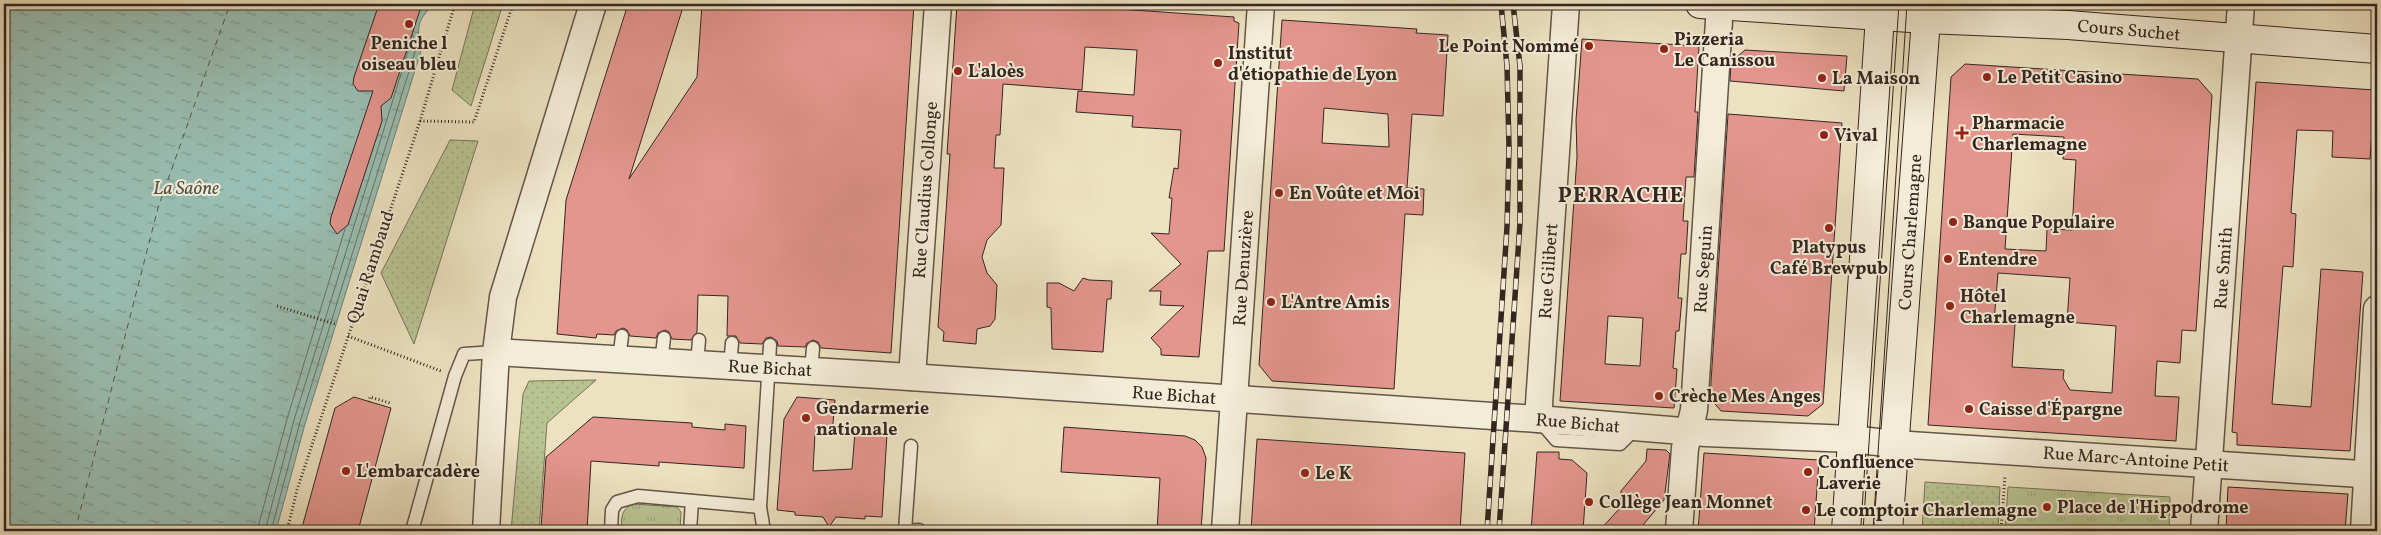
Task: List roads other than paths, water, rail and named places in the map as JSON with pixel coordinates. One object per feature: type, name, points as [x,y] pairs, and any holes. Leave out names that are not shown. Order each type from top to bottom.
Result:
[{"type":"street","points":[[486,531],[496,352],[503,297],[593,4]]},
{"type":"street","name":"Rue Claudius Collonge","points":[[912,377],[938,4]]},
{"type":"street","name":"Rue Denuzière","points":[[1225,531],[1261,4]]},
{"type":"street","name":"Rue Gilibert","points":[[1538,419],[1566,4]]},
{"type":"street","name":"Cours Suchet","points":[[1710,4],[1926,19],[2068,25],[2239,40],[2377,49]]},
{"type":"street","name":"Rue Seguin","points":[[1679,531],[1685,448],[1694,410],[1710,4]]},
{"type":"street","name":"Rue Smith","points":[[2204,531],[2241,4]]},
{"type":"street","points":[[1846,531],[1880,16]]},
{"type":"street","name":"Cours Charlemagne","points":[[1888,531],[1926,19]]},
{"type":"street","points":[[2364,531],[2373,475],[2377,309]]},
{"type":"street","name":"Rue Bichat","points":[[496,352],[621,347],[769,356],[812,359],[912,377],[1538,419],[1688,432],[1852,438]]},
{"type":"street","points":[[1852,438],[1894,444]]},
{"type":"street","name":"Rue Marc-Antoine Petit","points":[[1894,444],[2373,475]]},
{"type":"lane","points":[[412,531],[455,376],[464,354],[496,352]]},
{"type":"lane","points":[[764,531],[761,524],[760,507],[769,356]]},
{"type":"lane","points":[[911,446],[905,531],[919,530]]},
{"type":"lane","points":[[612,531],[612,510],[617,502],[638,496],[760,507]]},
{"type":"lane","points":[[690,531],[692,501]]},
{"type":"water","name":"La Saône","points":[[4,4],[434,4],[424,15],[419,25],[421,51],[305,424],[276,531],[4,531]]},
{"type":"tram line","points":[[1863,531],[1899,4]]},
{"type":"tram line","points":[[1873,531],[1907,4]]},
{"type":"railway","points":[[1487,531],[1507,227],[1509,147],[1507,66],[1501,4]]},
{"type":"railway","points":[[1499,531],[1520,223],[1520,66],[1513,4]]},
{"type":"place","name":"Peniche l oiseau bleu","points":[[409,24]]},
{"type":"place","name":"Le Point Nommé","points":[[1589,46]]},
{"type":"place","name":"Pizzeria Le Canissou","points":[[1664,49]]},
{"type":"place","name":"Institut d'étiopathie de Lyon","points":[[1218,63]]},
{"type":"place","name":"L'aloès","points":[[958,71]]},
{"type":"place","name":"Le Petit Casino","points":[[1987,77]]},
{"type":"place","name":"La Maison","points":[[1822,78]]},
{"type":"place","name":"Pharmacie Charlemagne","points":[[1962,133]]},
{"type":"place","name":"Vival","points":[[1824,135]]},
{"type":"place","name":"En Voûte et Moi","points":[[1279,193]]},
{"type":"place","name":"Banque Populaire","points":[[1953,222]]},
{"type":"place","name":"Platypus Café Brewpub","points":[[1829,228]]},
{"type":"place","name":"Entendre","points":[[1948,259]]},
{"type":"place","name":"L'Antre Amis","points":[[1271,302]]},
{"type":"place","name":"Hôtel Charlemagne","points":[[1950,306]]},
{"type":"place","name":"Crèche Mes Anges","points":[[1659,396]]},
{"type":"place","name":"Caisse d'Épargne","points":[[1969,409]]},
{"type":"place","name":"Gendarmerie nationale","points":[[806,418]]},
{"type":"place","name":"L'embarcadère","points":[[346,471]]},
{"type":"place","name":"Confluence Laverie","points":[[1808,472]]},
{"type":"place","name":"Le K","points":[[1305,473]]},
{"type":"place","name":"Collège Jean Monnet","points":[[1589,502]]},
{"type":"place","name":"Place de l'Hippodrome","points":[[2047,507]]},
{"type":"place","name":"Le comptoir Charlemagne","points":[[1806,510]]},
{"type":"district","name":"PERRACHE","points":[[1621,194]]}]
